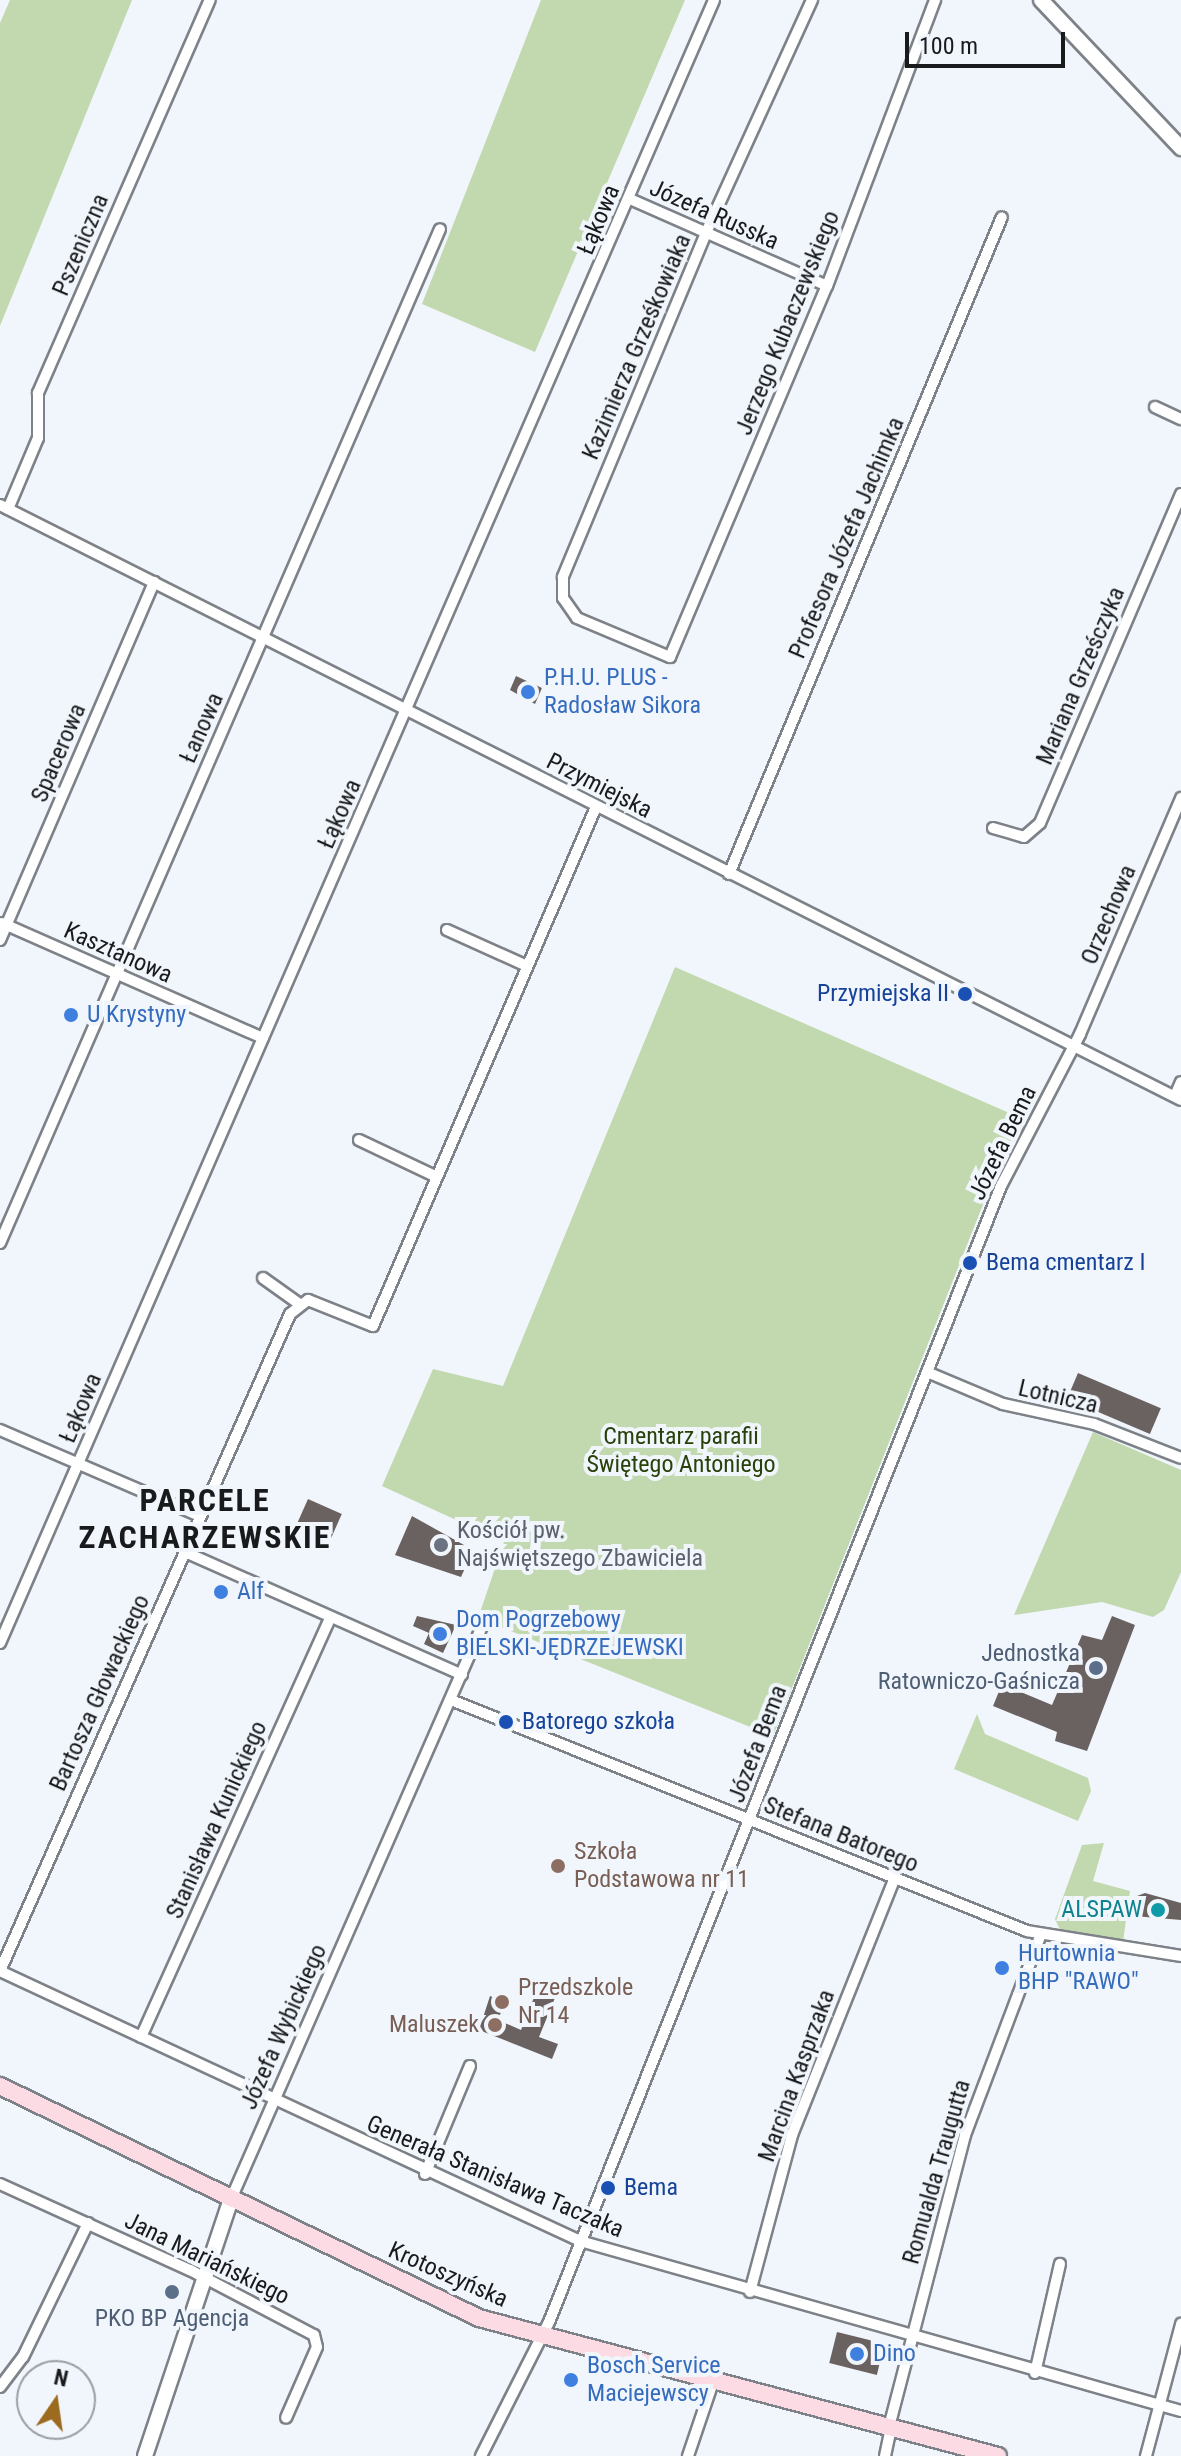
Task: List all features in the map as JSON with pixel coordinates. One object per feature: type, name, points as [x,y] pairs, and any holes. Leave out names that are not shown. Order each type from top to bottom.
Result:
[{"type":"main road","name":"Krotoszyńska","points":[[0,2086],[462,2312],[542,2337],[998,2456]]},
{"type":"street","name":"Pszeniczna","points":[[4,507],[38,438],[38,393],[210,0]]},
{"type":"street","name":"Łąkowa","points":[[0,1643],[714,0]]},
{"type":"street","name":"Kazimierza Grześkowiaka","points":[[670,657],[577,618],[563,598],[563,577],[706,233],[812,0]]},
{"type":"street","points":[[1041,0],[1181,148]]},
{"type":"street","name":"Jerzego Kubaczewskiego","points":[[670,657],[827,286],[936,1]]},
{"type":"street","name":"Józefa Russka","points":[[630,199],[827,286]]},
{"type":"street","name":"Profesora Józefa Jachimka","points":[[729,874],[1002,217]]},
{"type":"street","name":"Łanowa","points":[[0,1243],[440,229]]},
{"type":"street","points":[[1155,407],[1181,419]]},
{"type":"street","name":"Mariana Grześczyka","points":[[993,828],[1024,837],[1040,823],[1181,494]]},
{"type":"street","name":"Przymiejska","points":[[4,507],[1073,1048],[1178,1098]]},
{"type":"street","name":"Spacerowa","points":[[0,940],[3,923],[154,582]]},
{"type":"street","name":"Orzechowa","points":[[1073,1048],[1181,798]]},
{"type":"street","points":[[263,1278],[292,1293],[298,1303],[308,1300],[373,1326],[596,807]]},
{"type":"street","name":"Kasztanowa","points":[[3,923],[263,1038]]},
{"type":"street","points":[[447,930],[527,966]]},
{"type":"street","name":"Józefa Bema","points":[[481,2456],[542,2337],[1016,1153],[1073,1048]]},
{"type":"street","points":[[1178,1098],[1181,1082]]},
{"type":"street","points":[[359,1140],[437,1177]]},
{"type":"street","name":"Bartosza Głowackiego","points":[[0,1971],[200,1516],[298,1303]]},
{"type":"street","name":"Lotnicza","points":[[927,1372],[1003,1404],[1094,1424],[1181,1458]]},
{"type":"street","points":[[0,1430],[200,1516]]},
{"type":"street","points":[[185,1552],[462,1675]]},
{"type":"street","name":"Stanisława Kunickiego","points":[[141,2037],[330,1619]]},
{"type":"street","name":"Józefa Wybickiego","points":[[145,2456],[231,2199],[483,1624]]},
{"type":"street","name":"Stefana Batorego","points":[[451,1700],[749,1821],[1041,1934],[1181,1956]]},
{"type":"street","name":"Marcina Kasprzaka","points":[[750,2292],[792,2135],[895,1878]]},
{"type":"street","name":"Romualda Traugutta","points":[[885,2456],[912,2337],[974,2109],[1041,1934]]},
{"type":"street","name":"Generała Stanisława Taczaka","points":[[0,1971],[425,2174],[580,2241],[1035,2373],[1181,2411]]},
{"type":"street","points":[[425,2174],[470,2066]]},
{"type":"street","name":"Jana Mariańskiego","points":[[0,2184],[88,2223],[314,2335],[317,2347],[286,2418]]},
{"type":"street","points":[[0,2387],[23,2357],[88,2223]]},
{"type":"street","points":[[1035,2373],[1060,2264]]},
{"type":"street","points":[[1146,2456],[1181,2324]]},
{"type":"street","points":[[688,2456],[713,2382]]},
{"type":"green space","points":[[10,0],[132,0],[0,326],[0,23]]},
{"type":"green space","points":[[541,0],[685,0],[535,352],[422,304]]},
{"type":"green space","name":"Cmentarz parafii Świętego Antoniego","points":[[675,967],[1023,1119],[999,1164],[773,1736],[478,1618],[504,1542],[382,1486],[433,1369],[503,1386]]},
{"type":"green space","points":[[1093,1432],[1181,1470],[1181,1572],[1164,1610],[1153,1617],[1102,1602],[1014,1615]]},
{"type":"green space","points":[[977,1714],[985,1734],[1088,1778],[1091,1791],[1078,1821],[954,1769]]},
{"type":"green space","points":[[1104,1843],[1093,1881],[1130,1891],[1123,1942],[1061,1932],[1055,1919],[1082,1845]]},
{"type":"building","name":"P.H.U. PLUS - Radosław Sikora","points":[[516,676],[542,688],[535,704],[510,690]]},
{"type":"building","points":[[1078,1373],[1161,1408],[1150,1434],[1067,1399]]},
{"type":"building","points":[[308,1499],[342,1514],[328,1544],[295,1529]]},
{"type":"building","name":"Kościół pw. Najświętszego Zbawiciela","points":[[412,1516],[473,1550],[461,1577],[395,1555]]},
{"type":"building","name":"Dom Pogrzebowy BIELSKI-JĘDRZEJEWSKI","points":[[417,1616],[456,1625],[443,1653],[424,1644],[429,1633],[413,1626]]},
{"type":"building","points":[[1112,1616],[1135,1625],[1087,1751],[1055,1741],[1057,1732],[993,1706],[1002,1684],[1052,1705],[1082,1635],[1102,1640]]},
{"type":"building","name":"ALSPAW","points":[[1145,1893],[1181,1903],[1181,1920],[1134,1916],[1137,1896]]},
{"type":"building","name":"Maluszek","points":[[539,1985],[557,1993],[539,2037],[558,2044],[552,2059],[479,2030],[490,1996],[505,2002],[498,2020],[521,2030]]},
{"type":"building","name":"Dino","points":[[837,2332],[885,2344],[877,2375],[829,2363]]},
{"type":"place","name":"P.H.U. PLUS - Radosław Sikora","points":[[528,692]]},
{"type":"place","name":"Przymiejska II","points":[[965,994]]},
{"type":"place","name":"U Krystyny","points":[[71,1015]]},
{"type":"place","name":"Bema cmentarz I","points":[[970,1263]]},
{"type":"place","name":"Kościół pw. Najświętszego Zbawiciela","points":[[441,1545]]},
{"type":"place","name":"Alf","points":[[221,1592]]},
{"type":"place","name":"Dom Pogrzebowy BIELSKI-JĘDRZEJEWSKI","points":[[440,1634]]},
{"type":"place","name":"Jednostka Ratowniczo-Gaśnicza","points":[[1096,1668]]},
{"type":"place","name":"Batorego szkoła","points":[[506,1722]]},
{"type":"place","name":"Szkoła Podstawowa nr 11","points":[[558,1866]]},
{"type":"place","name":"ALSPAW","points":[[1158,1910]]},
{"type":"place","name":"Hurtownia BHP \"RAWO\"","points":[[1002,1968]]},
{"type":"place","name":"Przedszkole Nr 14","points":[[502,2002]]},
{"type":"place","name":"Maluszek","points":[[495,2025]]},
{"type":"place","name":"Bema","points":[[608,2188]]},
{"type":"place","name":"PKO BP Agencja","points":[[172,2292]]},
{"type":"place","name":"Dino","points":[[857,2354]]},
{"type":"place","name":"Bosch Service Maciejewscy","points":[[571,2380]]},
{"type":"district","name":"PARCELE ZACHARZEWSKIE","points":[[205,1520]]}]
